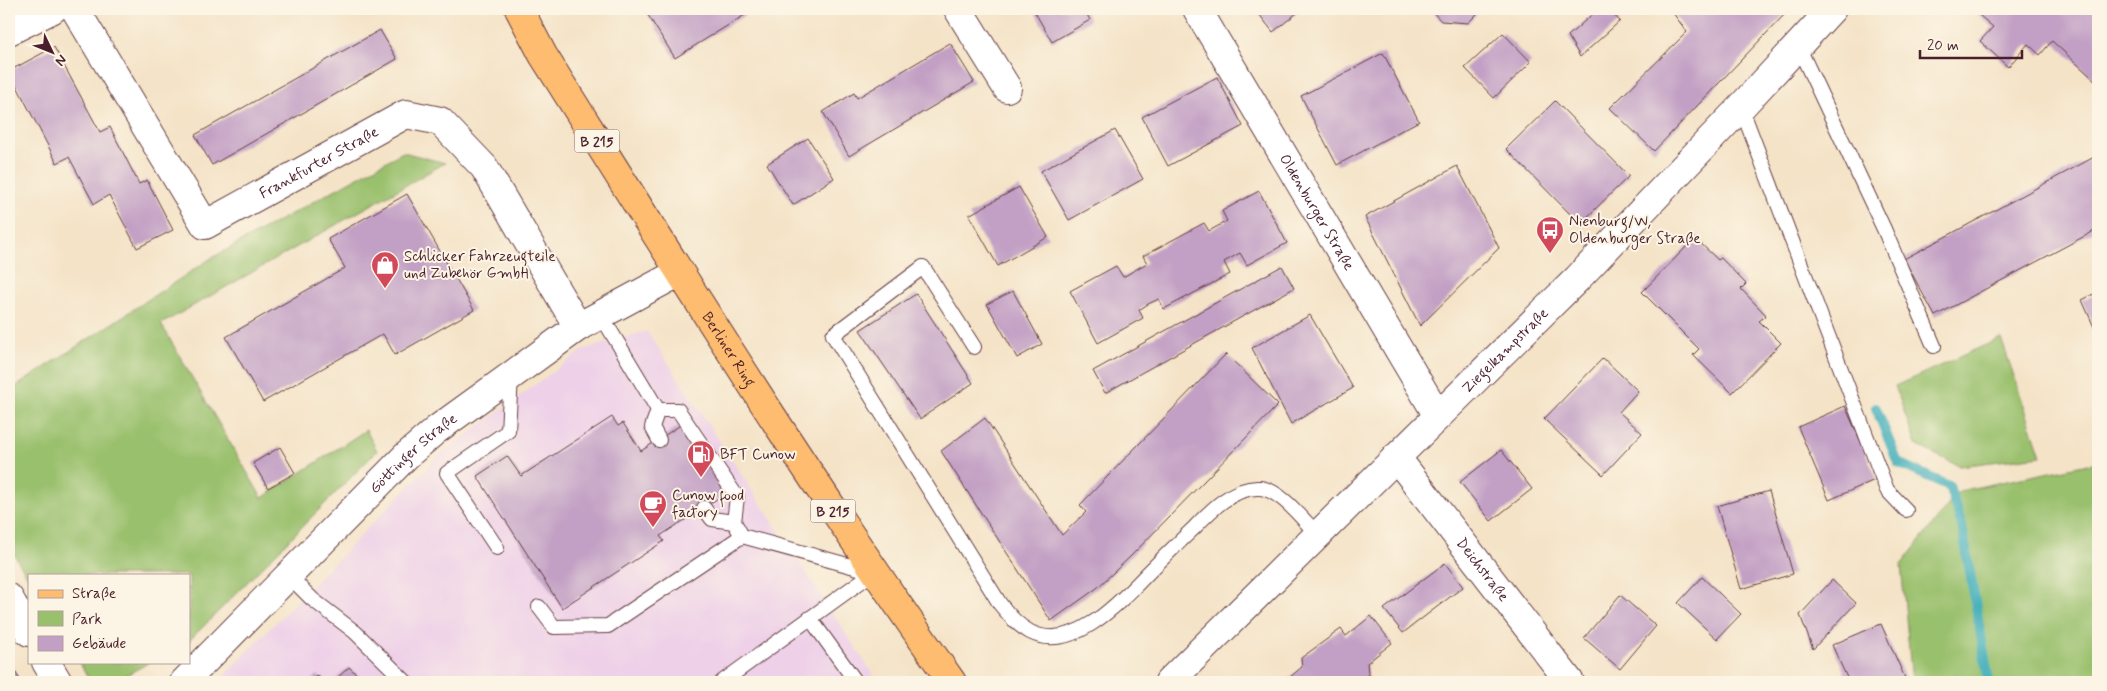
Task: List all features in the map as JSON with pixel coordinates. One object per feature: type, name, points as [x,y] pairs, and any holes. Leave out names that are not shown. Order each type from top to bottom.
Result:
[{"type":"main road","name":"Berliner Ring","points":[[519,9],[543,55],[680,272],[874,572],[952,682]]},
{"type":"street","points":[[9,31],[53,9]]},
{"type":"street","name":"Frankfurter Straße","points":[[75,9],[205,225],[406,114],[440,121],[484,167],[590,321]]},
{"type":"street","points":[[958,9],[1008,88]]},
{"type":"street","name":"Oldenburger Straße","points":[[1197,9],[1438,416]]},
{"type":"street","name":"Ziegelkampstraße","points":[[1169,682],[1576,279],[1742,107],[1832,9]]},
{"type":"street","name":"Göttinger Straße","points":[[184,682],[406,456],[436,430],[590,321],[680,272]]},
{"type":"street","name":"Deichstraße","points":[[1396,457],[1570,682]]},
{"type":"street","points":[[9,598],[28,630]]},
{"type":"street","points":[[47,664],[58,682]]},
{"type":"lane","points":[[1798,46],[1884,229],[1934,346]]},
{"type":"lane","points":[[1742,107],[1887,490],[1906,510]]},
{"type":"lane","points":[[974,347],[923,267],[833,335],[1000,604],[1014,621],[1031,632],[1047,637],[1063,636],[1087,627],[1112,609],[1207,514],[1236,493],[1260,488],[1277,493],[1318,535]]},
{"type":"lane","points":[[590,321],[658,410]]},
{"type":"lane","points":[[497,548],[447,473],[508,431],[511,376]]},
{"type":"lane","points":[[658,410],[652,427],[659,440]]},
{"type":"lane","points":[[658,410],[678,410],[737,497],[734,522],[742,536],[808,556],[874,572]]},
{"type":"lane","points":[[704,508],[712,519],[734,522]]},
{"type":"lane","points":[[539,607],[554,627],[608,626],[742,536]]},
{"type":"lane","points":[[722,682],[874,572]]},
{"type":"lane","points":[[288,576],[355,632],[406,682]]},
{"type":"lane","points":[[810,618],[856,682]]},
{"type":"shaded area","points":[[647,331],[878,682],[218,682],[439,455],[583,350]]},
{"type":"green space","points":[[403,152],[445,163],[161,324],[262,498],[366,430],[377,451],[190,640],[190,574],[28,574],[28,577],[9,546],[9,391],[210,259]]},
{"type":"green space","points":[[2001,338],[2041,456],[1959,466],[1916,445],[1895,386]]},
{"type":"green space","points":[[2098,462],[2098,682],[1912,682],[1901,565],[1959,491]]},
{"type":"green space","points":[[80,664],[146,664],[114,682],[90,681]]},
{"type":"building","points":[[651,9],[673,9],[676,13],[682,9],[745,9],[748,13],[675,58],[646,12]]},
{"type":"building","points":[[1033,9],[1084,9],[1090,20],[1052,42]]},
{"type":"building","points":[[1255,9],[1302,9],[1273,32]]},
{"type":"building","points":[[1430,9],[1482,9],[1468,23],[1441,21]]},
{"type":"building","points":[[1598,9],[1607,9],[1620,21],[1580,57],[1568,36]]},
{"type":"building","points":[[1670,9],[1709,9],[1713,12],[1716,9],[1779,9],[1785,14],[1654,151],[1610,108],[1687,32]]},
{"type":"building","points":[[1972,9],[2098,9],[2098,83],[2052,41],[2040,55],[2028,44],[2008,67],[1980,41],[1993,27]]},
{"type":"building","points":[[380,30],[397,59],[212,165],[195,135]]},
{"type":"building","points":[[1503,33],[1531,62],[1494,98],[1465,68]]},
{"type":"building","points":[[950,43],[974,82],[849,156],[823,112],[854,93],[857,98]]},
{"type":"building","points":[[54,47],[100,132],[110,127],[139,184],[147,180],[173,230],[137,248],[109,195],[94,204],[69,157],[57,163],[9,71]]},
{"type":"building","points":[[1383,53],[1419,121],[1337,165],[1301,96]]},
{"type":"building","points":[[1217,77],[1243,126],[1168,166],[1142,117]]},
{"type":"building","points":[[1555,101],[1629,176],[1580,224],[1506,149]]},
{"type":"building","points":[[1115,130],[1143,179],[1069,220],[1041,171]]},
{"type":"building","points":[[808,138],[834,178],[793,205],[767,164]]},
{"type":"building","points":[[2098,155],[2098,229],[1935,316],[1904,259]]},
{"type":"building","points":[[1457,166],[1499,248],[1420,326],[1365,217]]},
{"type":"building","points":[[1019,187],[1048,237],[998,266],[969,215]]},
{"type":"building","points":[[1259,191],[1287,243],[1247,265],[1240,253],[1224,262],[1230,274],[1164,309],[1159,299],[1148,304],[1139,310],[1143,318],[1098,343],[1070,291],[1116,266],[1123,277],[1147,263],[1143,256],[1204,223],[1209,231],[1227,221],[1222,211]]},
{"type":"building","name":"Schlicker Fahrzeugteile und Zubehör GmbH","points":[[407,194],[474,310],[395,355],[383,334],[263,402],[226,337],[345,268],[328,239]]},
{"type":"building","points":[[1695,238],[1718,260],[1721,258],[1746,284],[1741,289],[1766,315],[1759,321],[1781,343],[1732,393],[1693,355],[1699,349],[1642,292]]},
{"type":"building","points":[[1282,266],[1294,288],[1105,393],[1093,371]]},
{"type":"building","points":[[1013,291],[1042,344],[1017,358],[987,304]]},
{"type":"building","points":[[2098,292],[2098,336],[2082,300]]},
{"type":"building","points":[[916,294],[973,383],[920,419],[860,330]]},
{"type":"building","points":[[1310,315],[1353,388],[1291,424],[1252,348]]},
{"type":"building","points":[[1226,354],[1278,405],[1131,556],[1097,588],[1051,621],[941,451],[985,418],[1062,535],[1086,512],[1080,505]]},
{"type":"building","points":[[1603,358],[1638,391],[1619,412],[1642,433],[1603,475],[1544,419]]},
{"type":"building","points":[[1845,406],[1877,479],[1829,500],[1798,427]]},
{"type":"building","points":[[612,417],[618,426],[623,423],[641,451],[682,424],[726,493],[660,536],[664,541],[562,608],[477,476],[507,456],[521,476]]},
{"type":"building","points":[[280,447],[295,473],[268,488],[253,463]]},
{"type":"building","points":[[1501,450],[1532,489],[1491,521],[1460,482]]},
{"type":"building","points":[[1769,491],[1793,574],[1741,589],[1717,506]]},
{"type":"building","points":[[1445,563],[1463,587],[1403,633],[1384,609]]},
{"type":"building","points":[[1702,577],[1741,614],[1717,639],[1678,603]]},
{"type":"building","points":[[1832,580],[1856,603],[1813,649],[1800,615]]},
{"type":"building","points":[[1620,595],[1656,626],[1620,669],[1584,638]]},
{"type":"building","points":[[1371,616],[1392,643],[1367,663],[1369,682],[1284,682],[1302,667],[1301,658],[1341,629],[1346,636]]},
{"type":"building","points":[[1881,624],[1905,678],[1896,682],[1849,682],[1832,645]]},
{"type":"building","points":[[9,661],[21,682],[9,682]]},
{"type":"building","points":[[349,667],[365,682],[333,682]]},
{"type":"building","points":[[317,675],[325,682],[310,682]]},
{"type":"waterway","points":[[1876,408],[1898,463],[1949,486],[1962,526],[1989,682]]},
{"type":"place","name":"Nienburg/W, Oldenburger Straße","points":[[1550,254]]},
{"type":"place","name":"Schlicker Fahrzeugteile und Zubehör GmbH","points":[[385,289]]},
{"type":"place","name":"BFT Cunow","points":[[701,478]]},
{"type":"place","name":"Cunow food factory","points":[[653,528]]}]
